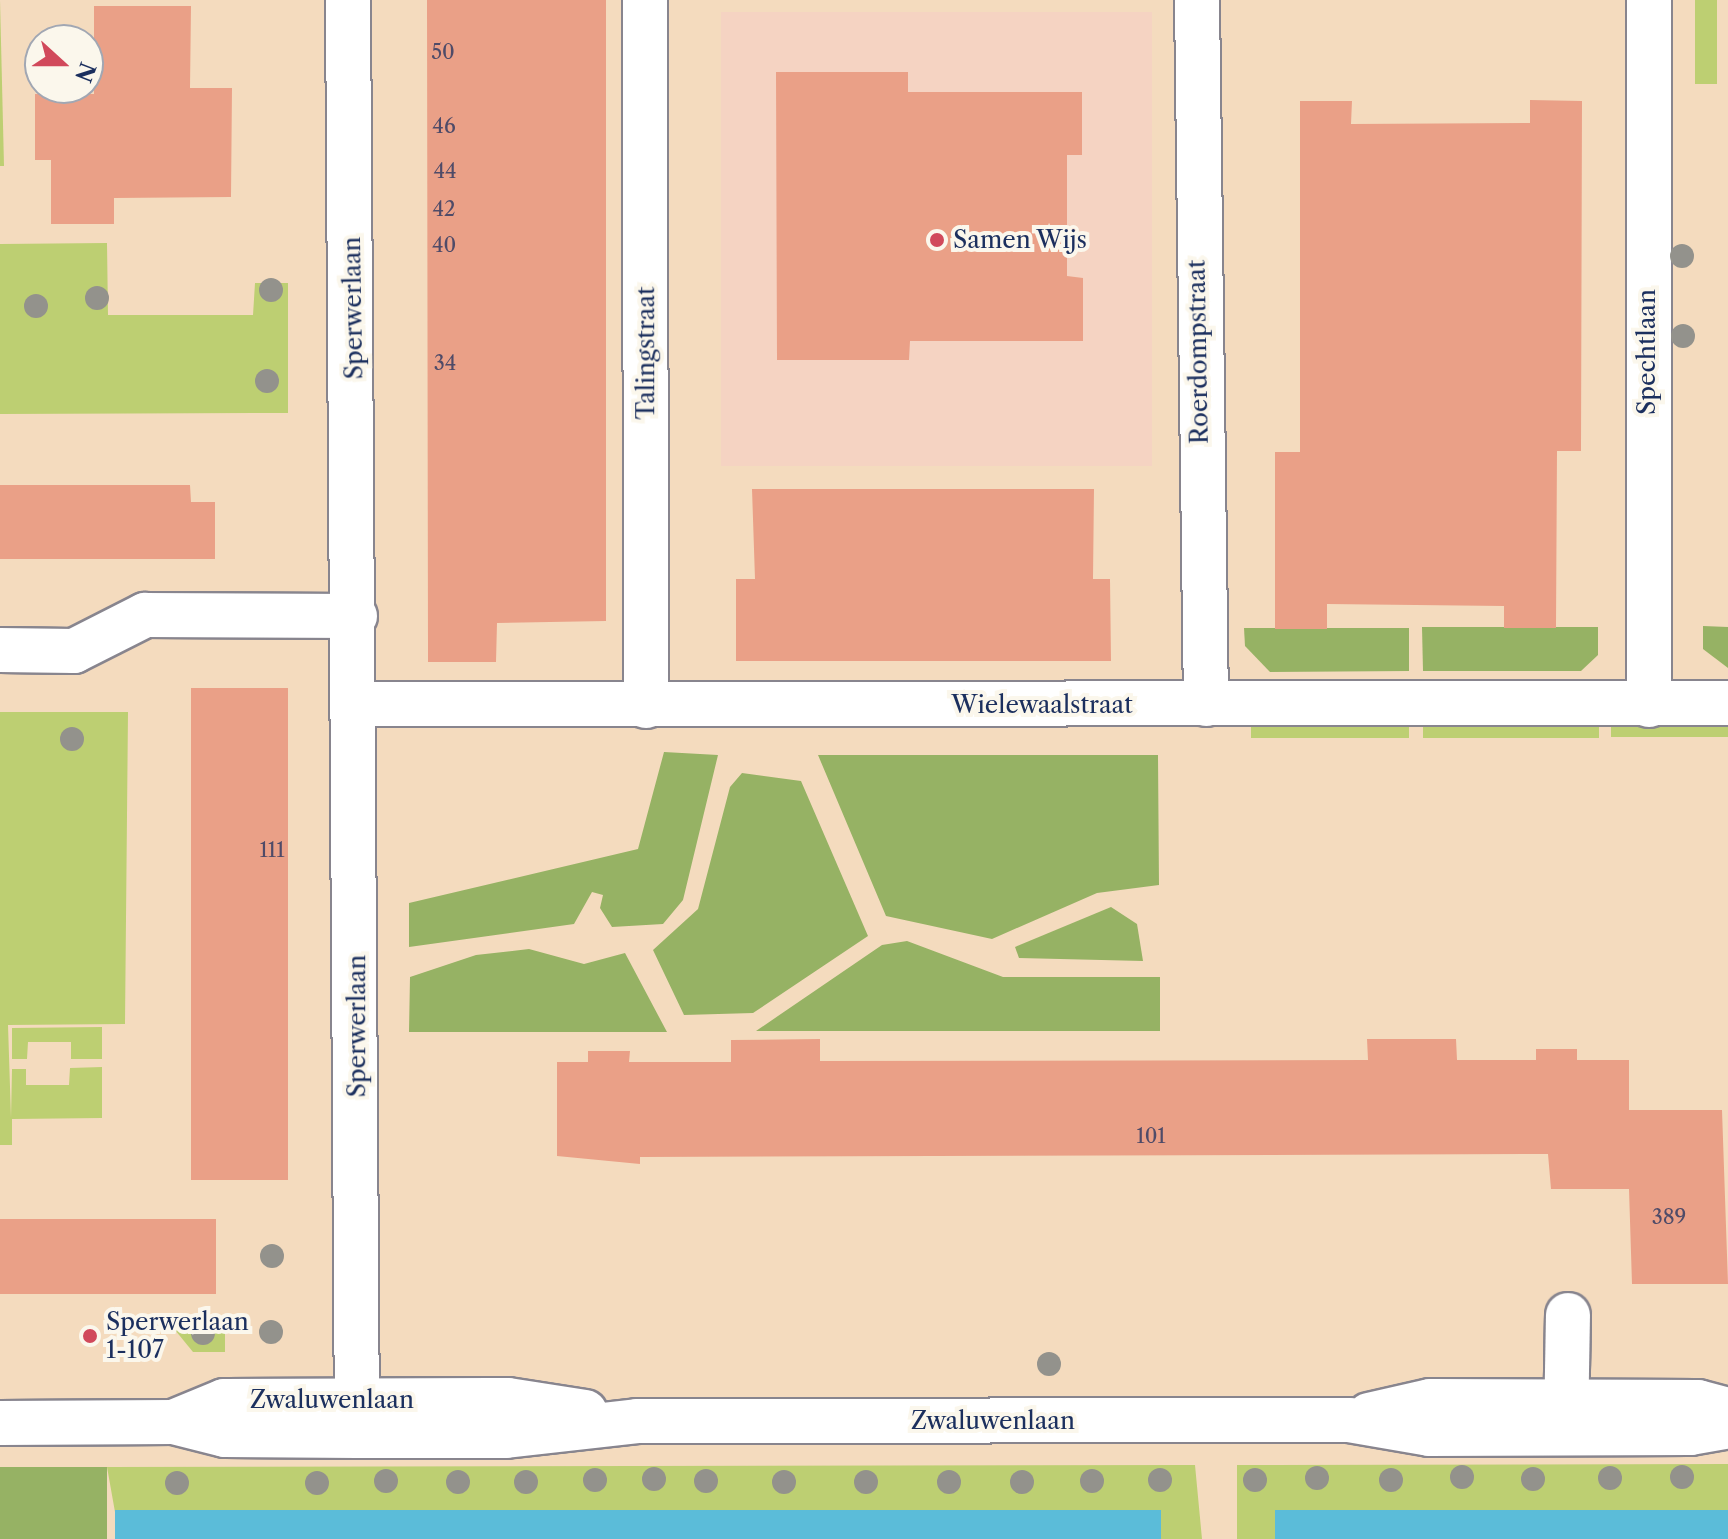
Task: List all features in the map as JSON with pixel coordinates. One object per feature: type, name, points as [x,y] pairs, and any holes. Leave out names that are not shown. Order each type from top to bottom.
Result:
[{"type":"street","name":"Sperwerlaan","points":[[348,0],[355,616],[358,1419]]},
{"type":"street","name":"Talingstraat","points":[[645,0],[646,706]]},
{"type":"street","name":"Roerdompstraat","points":[[1197,0],[1206,704]]},
{"type":"street","name":"Spechtlaan","points":[[1649,0],[1649,705]]},
{"type":"street","points":[[0,650],[74,651],[145,615],[355,616]]},
{"type":"street","name":"Wielewaalstraat","points":[[355,704],[1728,703]]},
{"type":"street","points":[[1566,1418],[1568,1315]]},
{"type":"street","name":"Zwaluwenlaan","points":[[0,1423],[173,1422],[224,1401],[358,1419],[508,1400],[637,1421],[1349,1420],[1430,1401],[1566,1418],[1728,1426]]},
{"type":"street","name":"Zwaluwenlaan","points":[[1566,1418],[1698,1402],[1728,1410]]},
{"type":"shaded area","name":"Samen Wijs","points":[[721,12],[1152,12],[1152,466],[721,466]]},
{"type":"green space","points":[[0,0],[4,166],[0,166]]},
{"type":"green space","points":[[1695,0],[1717,0],[1717,84],[1695,84]]},
{"type":"green space","points":[[107,243],[108,315],[253,315],[255,283],[288,283],[288,413],[0,414],[0,244]]},
{"type":"green space","points":[[1703,626],[1728,627],[1728,668],[1703,649]]},
{"type":"green space","points":[[1422,627],[1598,627],[1598,655],[1581,671],[1423,671]]},
{"type":"green space","points":[[1244,628],[1409,628],[1409,671],[1270,672],[1245,646]]},
{"type":"green space","points":[[0,712],[128,712],[125,1024],[8,1025],[11,1118],[12,1069],[26,1069],[26,1085],[69,1085],[70,1068],[102,1067],[102,1118],[12,1119],[12,1145],[0,1145]]},
{"type":"green space","points":[[1251,723],[1409,723],[1409,738],[1251,738]]},
{"type":"green space","points":[[1423,723],[1599,723],[1599,738],[1423,738]]},
{"type":"green space","points":[[1611,723],[1728,723],[1728,737],[1611,737]]},
{"type":"green space","points":[[664,752],[718,755],[683,900],[663,924],[612,927],[600,908],[603,895],[592,892],[574,924],[409,947],[409,903],[638,849]]},
{"type":"green space","points":[[818,755],[1158,755],[1159,885],[1097,893],[992,939],[886,916]]},
{"type":"green space","points":[[742,773],[801,781],[868,936],[753,1013],[684,1015],[653,950],[698,909],[730,787]]},
{"type":"green space","points":[[1111,907],[1137,924],[1143,961],[1019,958],[1015,947]]},
{"type":"green space","points":[[907,941],[1003,977],[1160,977],[1160,1031],[756,1031],[882,945]]},
{"type":"green space","points":[[529,949],[584,964],[625,953],[667,1032],[409,1032],[410,977],[476,955]]},
{"type":"green space","points":[[102,1027],[102,1059],[71,1059],[71,1042],[28,1042],[27,1059],[12,1059],[12,1028]]},
{"type":"green space","points":[[225,1317],[225,1352],[193,1352],[166,1319]]},
{"type":"green space","points":[[1728,1464],[1728,1510],[1275,1510],[1275,1539],[1237,1539],[1237,1465]]},
{"type":"green space","points":[[1195,1465],[1202,1539],[1161,1539],[1161,1510],[115,1512],[107,1467]]},
{"type":"green space","points":[[0,1467],[107,1467],[107,1539],[0,1539]]},
{"type":"water","points":[[115,1510],[1161,1510],[1161,1539],[115,1539]]},
{"type":"water","points":[[1275,1510],[1728,1510],[1728,1539],[1275,1539]]},
{"type":"building","points":[[427,0],[606,0],[606,621],[497,623],[496,662],[428,662]]},
{"type":"building","points":[[94,6],[191,6],[190,88],[232,88],[231,197],[114,198],[114,224],[51,224],[51,160],[35,160],[35,104],[104,104],[104,24],[94,24]]},
{"type":"building","points":[[776,72],[908,72],[908,92],[1082,92],[1082,155],[1067,155],[1067,276],[1083,278],[1083,341],[910,341],[909,360],[777,360]]},
{"type":"building","points":[[1530,100],[1582,101],[1581,451],[1557,451],[1556,628],[1504,628],[1504,606],[1327,604],[1327,629],[1275,629],[1275,452],[1300,452],[1300,101],[1352,101],[1351,124],[1530,123]]},
{"type":"building","points":[[0,485],[190,485],[191,502],[215,502],[215,559],[0,559]]},
{"type":"building","points":[[752,489],[1094,489],[1093,579],[1110,579],[1111,661],[736,661],[736,579],[755,579]]},
{"type":"building","points":[[191,688],[288,688],[288,1180],[191,1180]]},
{"type":"building","points":[[820,1039],[820,1061],[1368,1060],[1367,1039],[1456,1039],[1457,1060],[1536,1060],[1536,1049],[1577,1049],[1577,1060],[1629,1060],[1629,1110],[1722,1110],[1728,1284],[1632,1284],[1629,1189],[1551,1189],[1548,1154],[640,1157],[640,1164],[557,1156],[557,1062],[588,1062],[588,1051],[630,1051],[629,1062],[731,1062],[731,1040]]},
{"type":"building","points":[[0,1219],[216,1219],[216,1294],[0,1294]]},
{"type":"place","name":"Samen Wijs","points":[[937,240]]},
{"type":"place","name":"Sperwerlaan 1-107","points":[[90,1336]]}]
